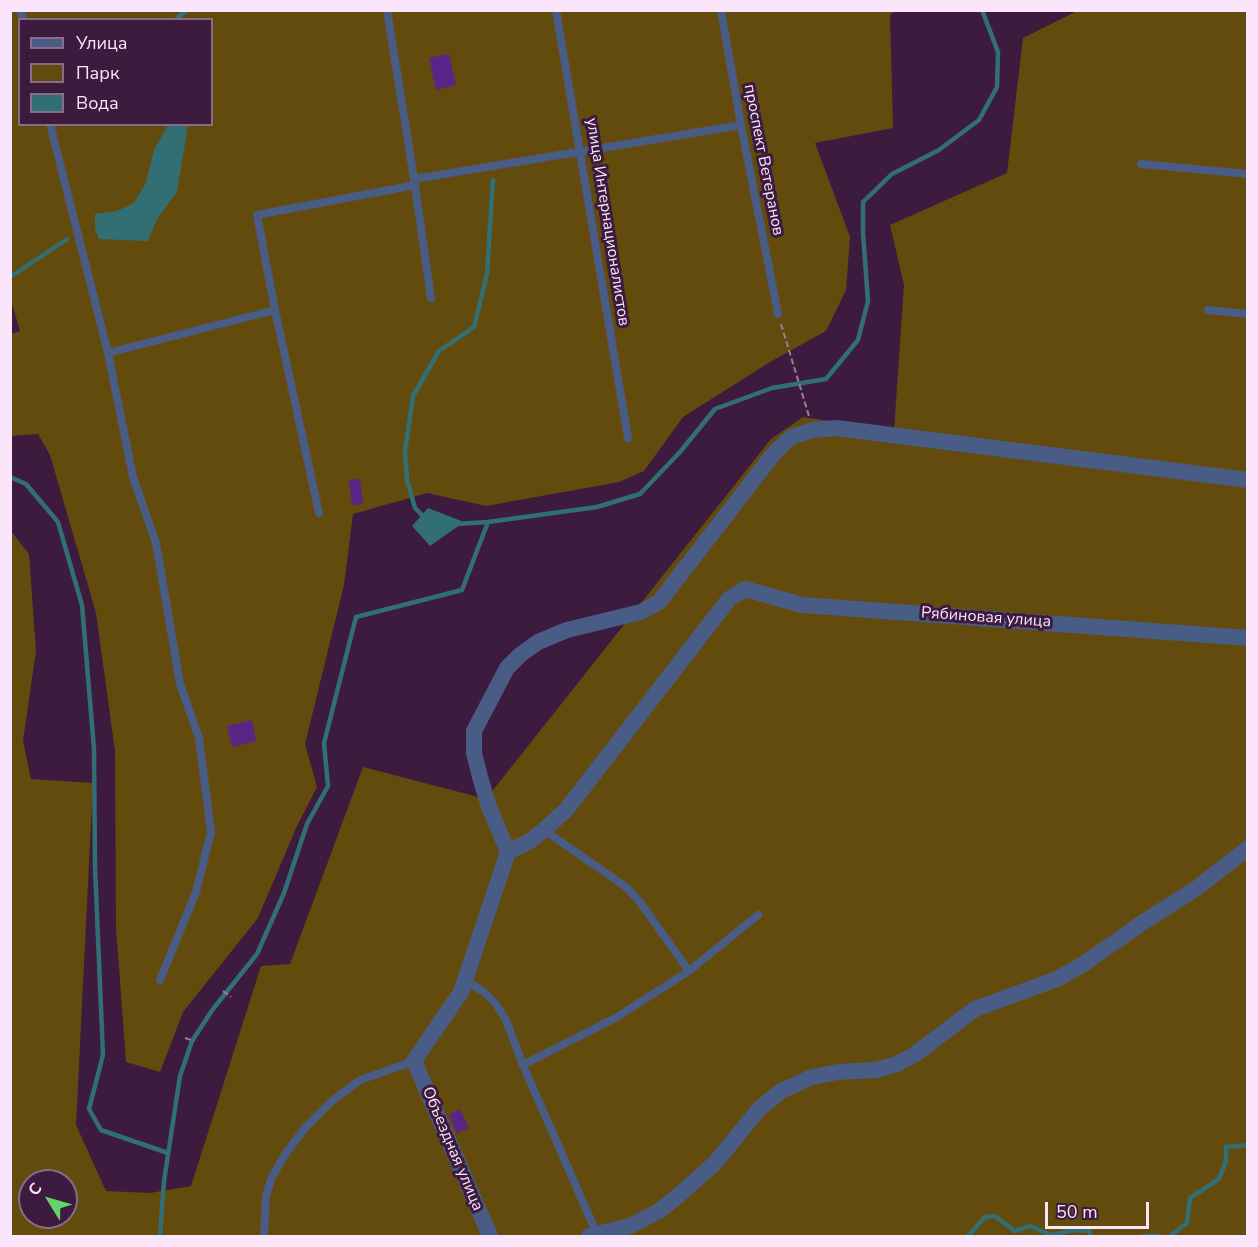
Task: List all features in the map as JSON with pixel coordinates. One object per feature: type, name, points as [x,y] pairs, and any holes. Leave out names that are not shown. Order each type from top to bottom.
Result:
[{"type":"street","points":[[414,1061],[461,993],[508,852],[489,807],[474,753],[474,731],[507,668],[538,642],[567,630],[641,612],[658,602],[775,452],[791,437],[813,430],[836,428],[1248,480]]},
{"type":"street","name":"Рябиновая улица","points":[[544,830],[566,810],[729,598],[745,589],[802,605],[1248,638]]},
{"type":"street","points":[[508,852],[530,841],[544,830]]},
{"type":"street","points":[[593,1235],[630,1226],[659,1211],[679,1196],[715,1163],[759,1109],[781,1091],[812,1077],[838,1072],[876,1070],[905,1059],[975,1009],[1057,979],[1085,963],[1197,888],[1248,848]]},
{"type":"street","name":"Объездная улица","points":[[414,1061],[489,1236]]},
{"type":"lane","points":[[387,10],[431,298]]},
{"type":"lane","name":"улица Интернационалистов","points":[[556,10],[628,438]]},
{"type":"lane","name":"проспект Ветеранов","points":[[721,10],[778,314]]},
{"type":"lane","points":[[319,513],[275,310],[257,214],[580,151],[741,124]]},
{"type":"lane","points":[[51,126],[108,353],[133,477],[156,543],[180,684],[200,738],[211,832],[196,892],[160,980]]},
{"type":"lane","points":[[1142,164],[1248,174]]},
{"type":"lane","points":[[108,353],[275,310]]},
{"type":"lane","points":[[1208,310],[1248,314]]},
{"type":"lane","points":[[544,830],[626,887],[640,902],[689,971]]},
{"type":"lane","points":[[523,1065],[617,1017],[689,971],[758,915]]},
{"type":"lane","points":[[465,980],[484,992],[496,1004],[506,1020],[593,1235]]},
{"type":"lane","points":[[264,1236],[266,1196],[272,1177],[305,1128],[332,1101],[360,1080],[414,1061]]},
{"type":"path","points":[[778,314],[800,379],[813,430]]},
{"type":"path","points":[[224,991],[231,997]]},
{"type":"path","points":[[185,1038],[194,1041]]},
{"type":"green space","points":[[11,11],[897,11],[890,14],[893,128],[815,143],[850,237],[846,290],[826,331],[770,362],[683,417],[644,471],[619,482],[486,506],[427,493],[353,514],[344,585],[305,744],[317,787],[296,828],[258,918],[183,1012],[160,1072],[126,1062],[116,927],[115,751],[96,613],[50,455],[38,434],[11,436],[11,334],[20,331],[11,300]]},
{"type":"green space","points":[[1077,11],[1247,11],[1247,1236],[11,1236],[10,530],[29,554],[36,651],[23,741],[31,779],[93,783],[76,1125],[106,1191],[150,1193],[191,1186],[261,966],[290,964],[363,767],[486,799],[771,439],[803,417],[894,431],[904,285],[890,225],[1007,173],[1023,38]]},
{"type":"water","points":[[167,126],[188,126],[177,192],[157,219],[148,241],[99,239],[95,229],[95,214],[117,211],[134,203],[146,183],[154,150]]},
{"type":"water","points":[[428,508],[464,522],[430,546],[412,526]]},
{"type":"building","points":[[449,54],[456,85],[436,90],[429,58]]},
{"type":"building","points":[[360,479],[363,504],[352,505],[349,480]]},
{"type":"building","points":[[252,720],[256,741],[232,747],[227,726]]},
{"type":"building","points":[[460,1109],[469,1128],[457,1133],[449,1115]]},
{"type":"waterway","points":[[177,18],[187,10]]},
{"type":"waterway","points":[[160,1236],[164,1181],[180,1076],[192,1041],[213,1009],[257,954],[284,893],[307,824],[328,786],[324,743],[356,617],[462,590],[488,522],[597,507],[640,494],[680,452],[715,409],[772,388],[826,379],[858,340],[868,301],[863,202],[892,174],[939,150],[979,120],[997,87],[998,52],[982,10]]},
{"type":"waterway","points":[[426,519],[415,508],[407,480],[405,451],[413,396],[439,351],[474,327],[487,274],[493,180]]},
{"type":"waterway","points":[[10,277],[67,239]]},
{"type":"waterway","points":[[10,477],[26,484],[58,522],[82,605],[94,749],[95,867],[103,1055],[89,1109],[101,1130],[168,1153]]},
{"type":"waterway","points":[[456,524],[488,522]]},
{"type":"waterway","points":[[1170,1236],[1187,1223],[1190,1198],[1219,1179],[1226,1161],[1226,1147],[1248,1145]]},
{"type":"waterway","points":[[968,1236],[985,1217],[995,1216],[1015,1231],[1030,1226],[1051,1235],[1075,1230],[1089,1231],[1091,1236]]},
{"type":"waterway","points":[[1143,1236],[1160,1236]]}]
